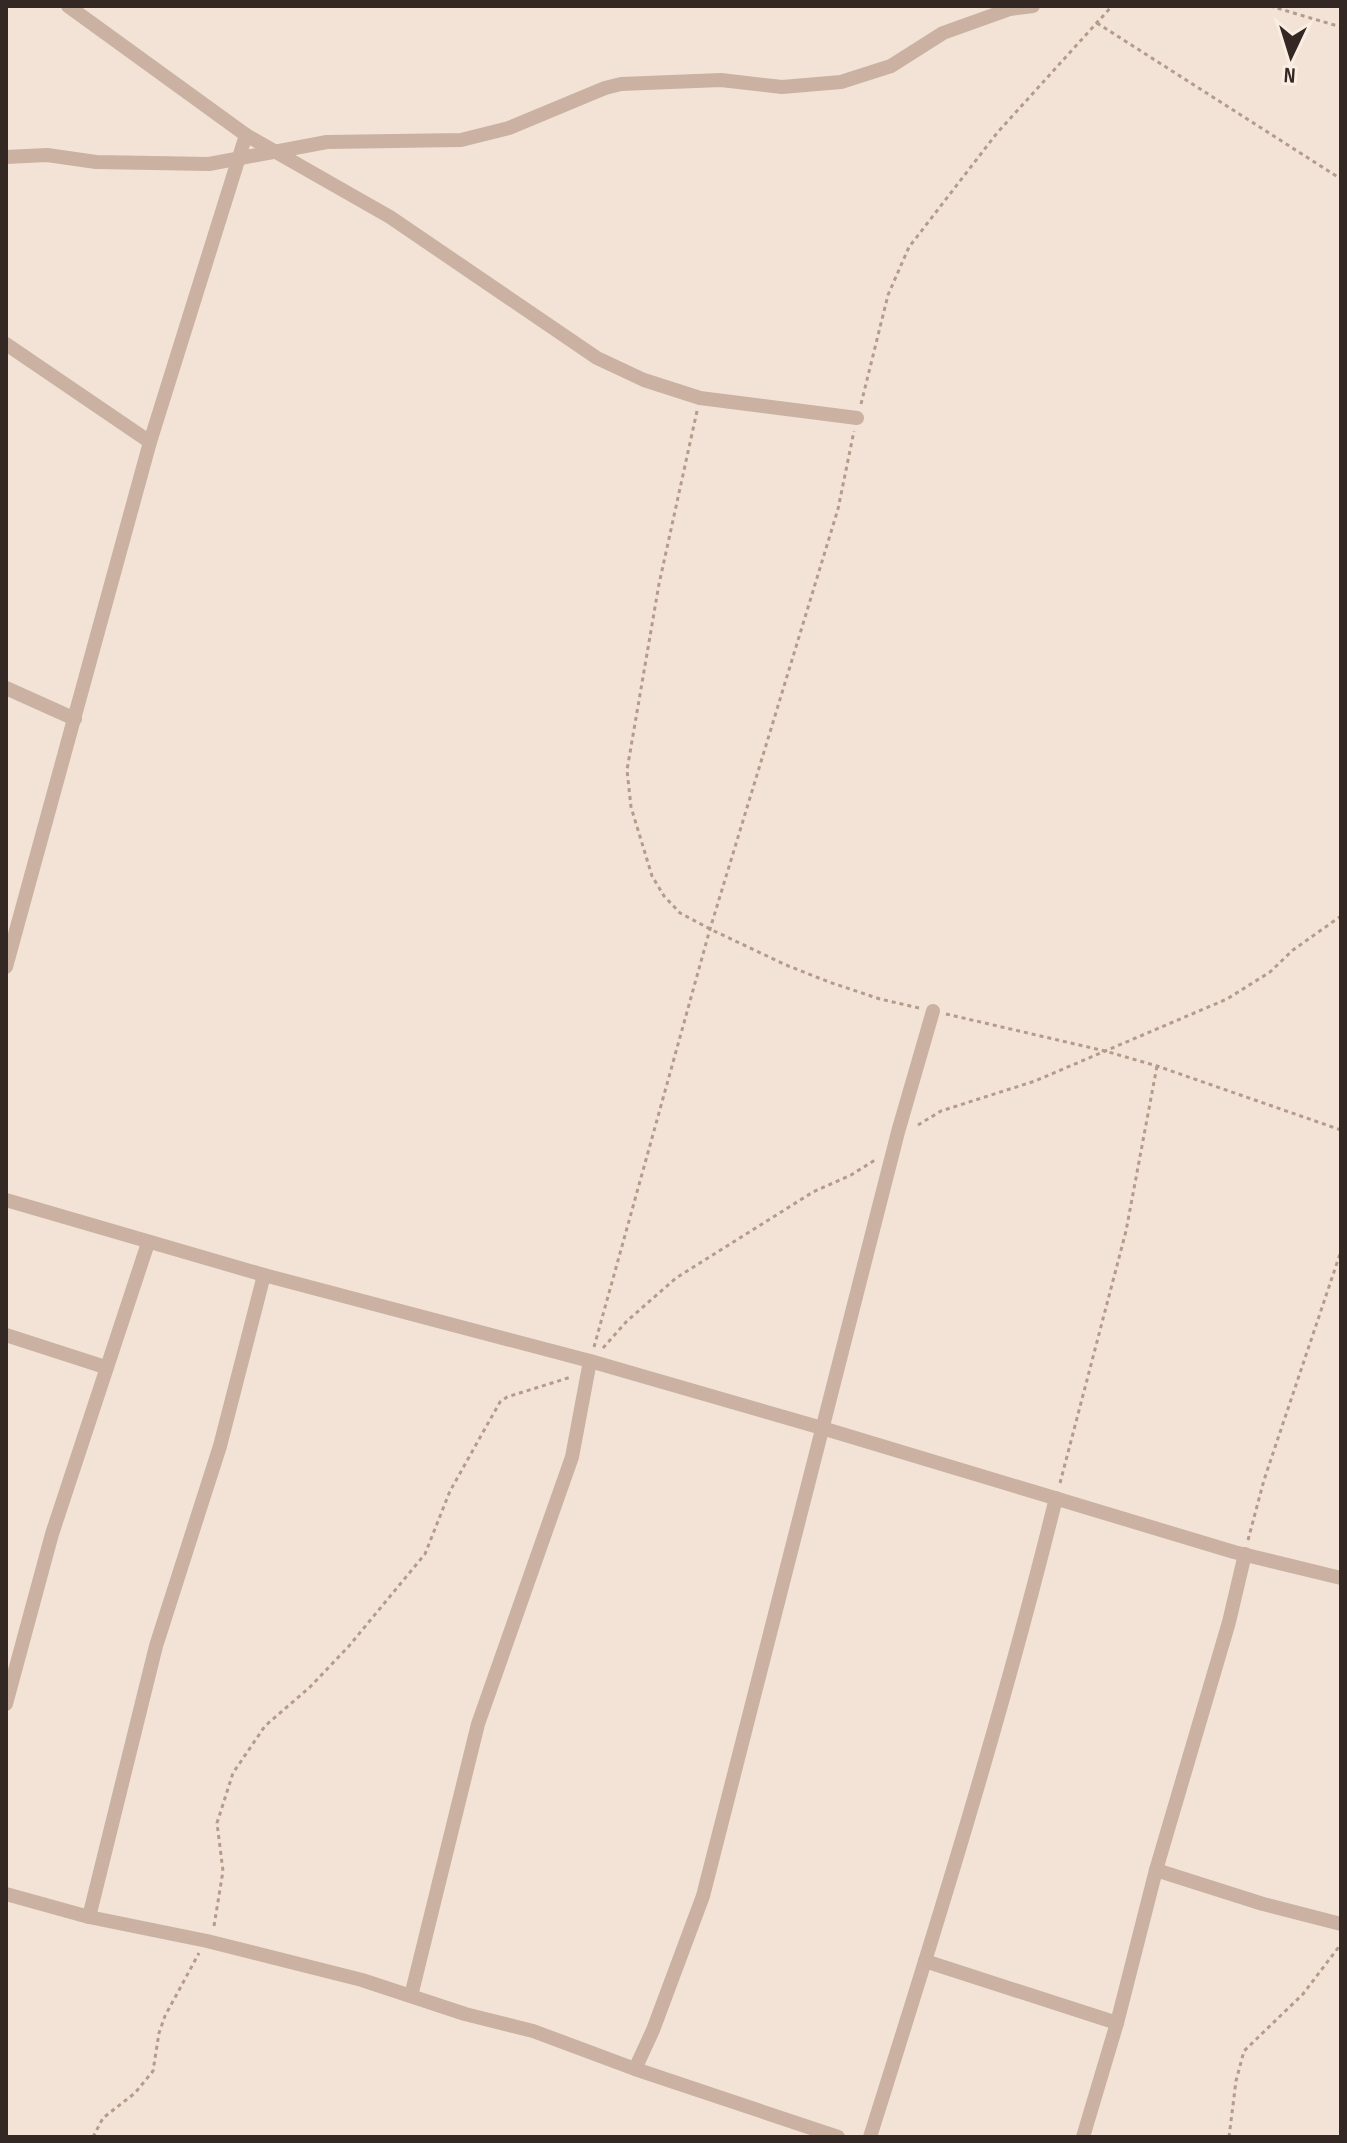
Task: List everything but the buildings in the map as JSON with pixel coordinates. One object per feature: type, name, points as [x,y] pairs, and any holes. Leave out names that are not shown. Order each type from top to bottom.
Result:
[{"type":"street","points":[[68,6],[246,135],[390,217],[597,358],[644,380],[700,398],[857,418]]},
{"type":"street","points":[[6,157],[47,155],[96,162],[190,165],[327,142],[461,140],[490,135],[621,84],[721,80],[782,87],[841,82],[891,66],[943,33],[1010,9],[1033,6]]},
{"type":"street","points":[[7,960],[150,442],[246,135]]},
{"type":"street","points":[[6,344],[150,442]]},
{"type":"street","points":[[6,688],[75,719]]},
{"type":"street","points":[[635,2069],[653,2030],[703,1896],[822,1428],[933,1011]]},
{"type":"street","points":[[6,1200],[264,1275],[590,1361],[1245,1554],[1341,1578]]},
{"type":"street","points":[[6,1704],[52,1534],[148,1243]]},
{"type":"street","points":[[89,1917],[156,1646],[220,1446],[264,1275]]},
{"type":"street","points":[[6,1335],[105,1367]]},
{"type":"street","points":[[411,1996],[478,1724],[572,1457],[590,1361]]},
{"type":"street","points":[[870,2137],[1033,1592],[1056,1498]]},
{"type":"street","points":[[1083,2137],[1117,2023],[1156,1870],[1229,1622],[1245,1554]]},
{"type":"street","points":[[1156,1870],[1263,1904],[1341,1924]]},
{"type":"street","points":[[6,1894],[89,1917],[318,1967],[465,2014],[533,2031],[635,2069],[838,2137]]},
{"type":"street","points":[[925,1961],[1117,2023]]},
{"type":"path","points":[[590,1361],[710,929],[834,524],[888,295],[909,247],[997,133],[1112,6]]},
{"type":"path","points":[[1270,6],[1341,27]]},
{"type":"path","points":[[1097,23],[1341,179]]},
{"type":"path","points":[[700,398],[659,584],[627,770],[631,807],[652,876],[664,896],[680,913],[710,929],[829,982],[880,999],[1157,1066],[1341,1130]]},
{"type":"path","points":[[93,2137],[110,2111],[147,2081],[153,2071],[159,2033],[172,1999],[207,1941],[217,1915],[223,1871],[217,1833],[219,1814],[233,1773],[265,1726],[310,1687],[349,1646],[425,1554],[450,1491],[500,1402],[507,1397],[567,1380],[676,1278],[813,1192],[851,1175],[924,1120],[941,1111],[1035,1081],[1227,999],[1270,972],[1324,926],[1341,916]]},
{"type":"path","points":[[1056,1498],[1126,1231],[1157,1066]]},
{"type":"path","points":[[1245,1554],[1264,1480],[1341,1251]]},
{"type":"path","points":[[1229,2137],[1236,2081],[1244,2051],[1303,1994],[1341,1944]]}]
